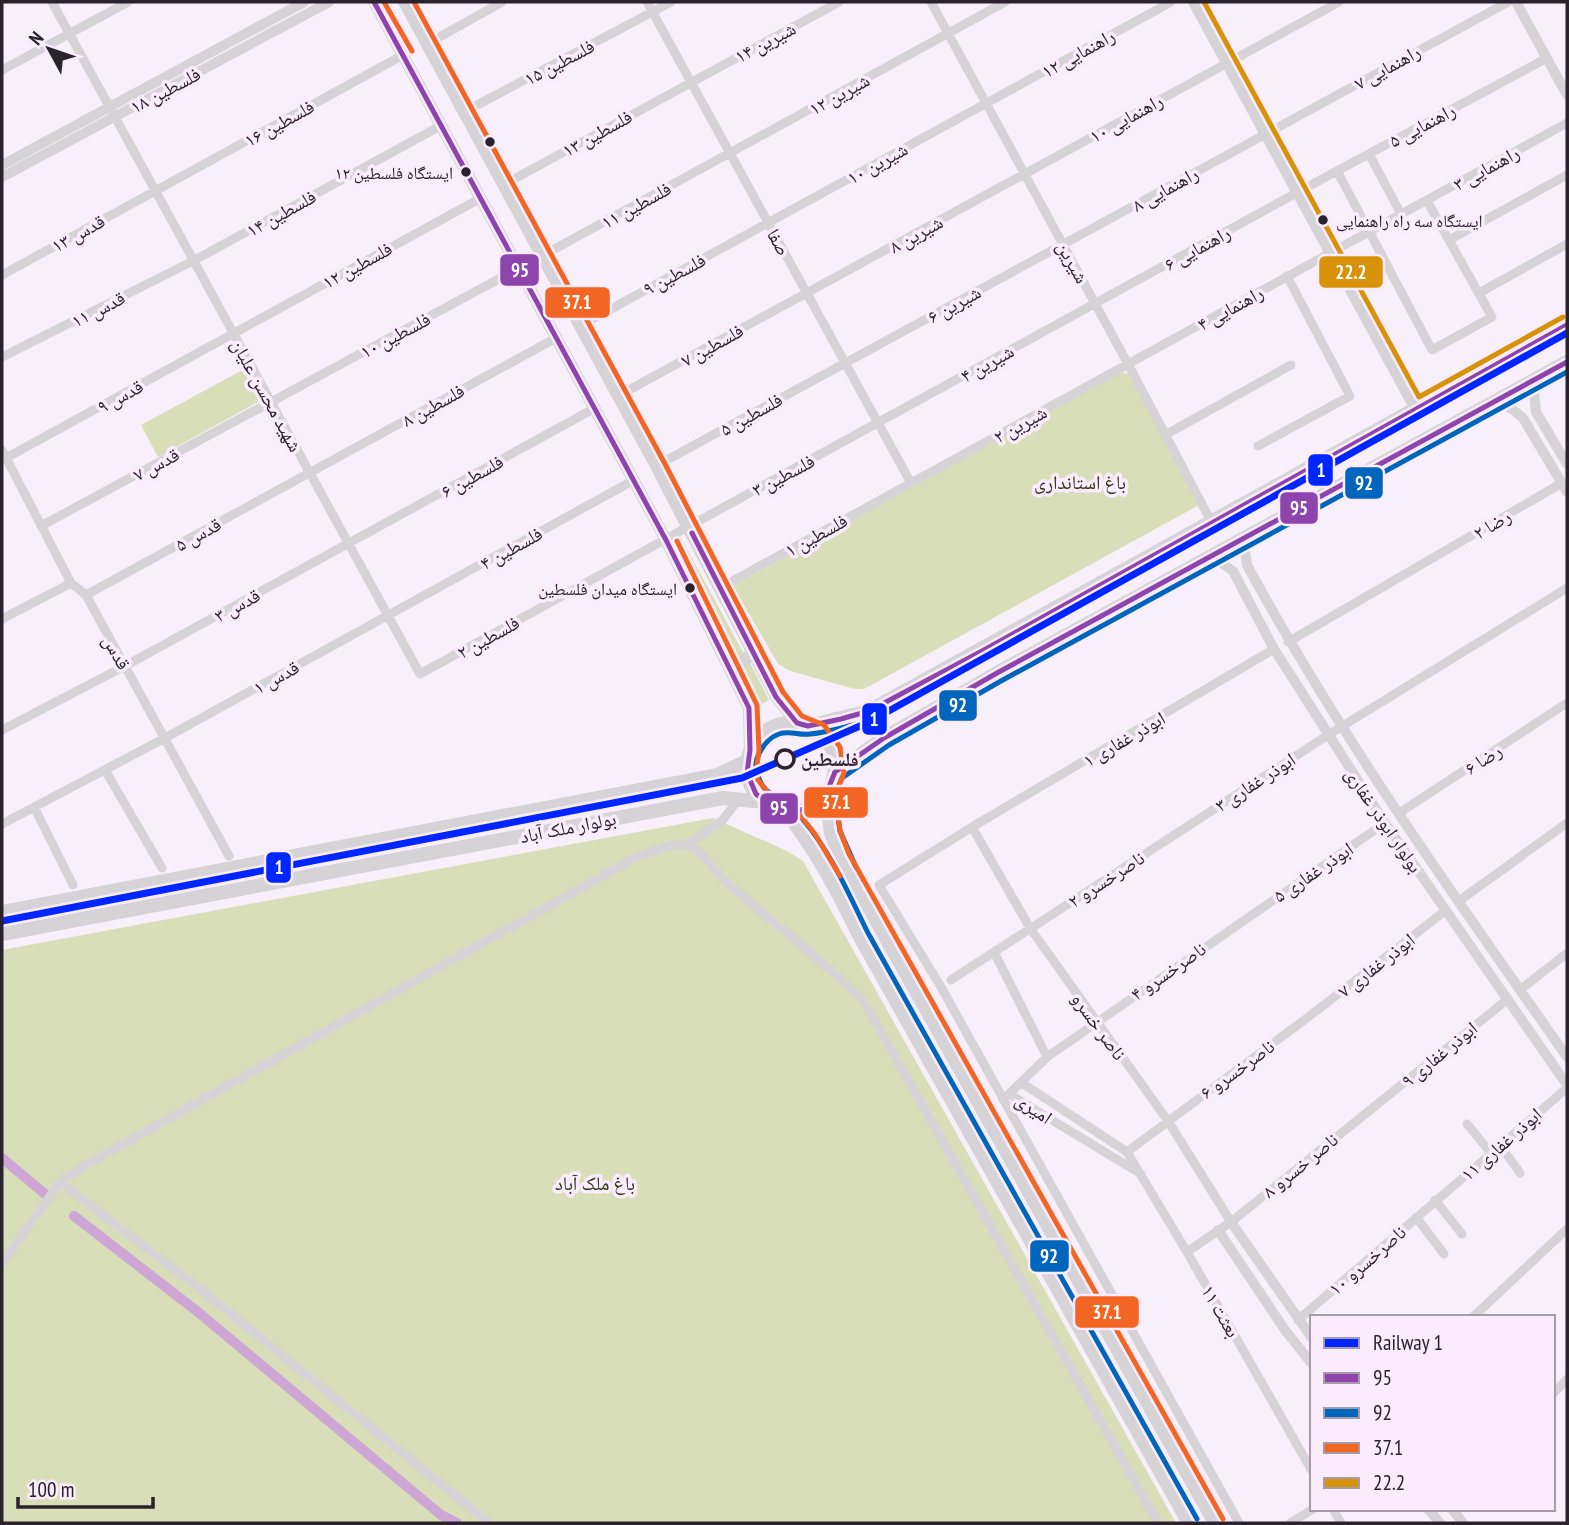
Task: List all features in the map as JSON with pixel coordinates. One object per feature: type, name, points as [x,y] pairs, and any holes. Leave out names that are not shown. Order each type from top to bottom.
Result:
[{"type":"main road","points":[[374,2],[666,540],[749,709],[750,784],[764,802],[785,811],[808,839],[825,867],[860,937],[1189,1523]]},
{"type":"main road","points":[[404,2],[656,466],[776,697],[803,724],[827,740],[832,750],[835,772],[827,794],[831,833],[841,858],[1214,1523]]},
{"type":"main road","points":[[1194,2],[1416,409]]},
{"type":"main road","points":[[519,268],[542,256]]},
{"type":"main road","points":[[749,755],[764,732],[774,726],[803,724],[869,711],[984,650],[1567,325]]},
{"type":"main road","points":[[835,772],[884,738],[997,673],[1567,362]]},
{"type":"main road","points":[[726,662],[743,663],[750,655],[751,649]]},
{"type":"main road","points":[[984,650],[985,664],[997,673]]},
{"type":"main road","name":"بولوار ملک آباد","points":[[2,912],[717,775],[749,755]]},
{"type":"main road","points":[[717,775],[727,783],[730,799]]},
{"type":"main road","points":[[785,811],[808,808],[827,794]]},
{"type":"main road","name":"بولوار ملک آباد","points":[[2,934],[730,799],[764,802]]},
{"type":"main road","points":[[860,937],[880,927]]},
{"type":"street","name":"شهید محسن علیان","points":[[52,2],[420,674]]},
{"type":"street","points":[[2,70],[128,2]]},
{"type":"street","name":"فلسطین ۱۸","points":[[2,177],[304,2]]},
{"type":"street","name":"فلسطین ۱۸","points":[[2,165],[329,2]]},
{"type":"street","points":[[427,44],[502,2]]},
{"type":"street","name":"صفا","points":[[647,2],[911,483]]},
{"type":"street","name":"فلسطین ۱۵","points":[[464,112],[671,2]]},
{"type":"street","name":"شیرین ۱۴","points":[[691,82],[839,2]]},
{"type":"street","name":"شیرین","points":[[930,2],[1096,303],[1212,523]]},
{"type":"street","name":"شیرین ۱۲","points":[[730,153],[1005,2]]},
{"type":"street","name":"راهنمایی ۱۲","points":[[986,103],[1171,2]]},
{"type":"street","name":"راهنمایی ۱۰","points":[[1025,174],[1339,2]]},
{"type":"street","name":"راهنمایی ۷","points":[[1266,133],[1508,2]]},
{"type":"street","points":[[1516,2],[1567,95]]},
{"type":"street","name":"فلسطین ۱۶","points":[[155,191],[403,55]]},
{"type":"street","name":"راهنمایی ۵","points":[[1298,192],[1547,58]]},
{"type":"street","name":"فلسطین ۱۳","points":[[503,185],[691,82]]},
{"type":"street","name":"شیرین ۱۰","points":[[769,223],[986,103]]},
{"type":"street","name":"راهنمایی ۳","points":[[1331,252],[1567,123]]},
{"type":"street","name":"فلسطین ۱۴","points":[[193,261],[442,125]]},
{"type":"street","name":"راهنمایی ۸","points":[[1063,244],[1266,133]]},
{"type":"street","name":"فلسطین ۱۱","points":[[542,256],[730,153]]},
{"type":"street","points":[[1369,154],[1401,214]]},
{"type":"street","points":[[1337,171],[1432,350],[1492,317],[1427,201]]},
{"type":"street","name":"شیرین ۸","points":[[807,293],[1025,174]]},
{"type":"street","points":[[1449,240],[1567,175]]},
{"type":"street","name":"قدس ۱۳","points":[[2,275],[155,191]]},
{"type":"street","name":"راهنمایی ۶","points":[[1096,303],[1298,192]]},
{"type":"street","name":"فلسطین ۱۲","points":[[233,333],[481,198]]},
{"type":"street","name":"فلسطین ۹","points":[[580,326],[769,223]]},
{"type":"street","name":"شیرین ۶","points":[[845,363],[1063,244]]},
{"type":"street","points":[[1479,293],[1567,244]]},
{"type":"street","name":"راهنمایی ۴","points":[[1128,364],[1331,252]]},
{"type":"street","name":"قدس ۱۱","points":[[2,358],[193,261]]},
{"type":"street","name":"فلسطین ۱۰","points":[[271,402],[519,268]]},
{"type":"street","points":[[1258,446],[1350,396],[1287,276]]},
{"type":"street","name":"فلسطین ۷","points":[[618,396],[807,293]]},
{"type":"street","name":"شیرین ۴","points":[[878,423],[1096,303]]},
{"type":"street","name":"قدس ۹","points":[[5,461],[233,333]]},
{"type":"street","name":"فلسطین ۸","points":[[310,473],[556,338]]},
{"type":"street","name":"فلسطین ۵","points":[[656,466],[845,363]]},
{"type":"street","name":"شیرین ۲","points":[[911,483],[1128,364]]},
{"type":"street","points":[[1165,435],[1291,365]]},
{"type":"street","points":[[1533,381],[1536,412],[1567,464]]},
{"type":"street","points":[[1497,401],[1523,418],[1564,488]]},
{"type":"street","name":"قدس ۷","points":[[41,526],[271,402]]},
{"type":"street","name":"فلسطین ۶","points":[[348,544],[595,408]]},
{"type":"street","points":[[1523,418],[1525,411],[1536,412]]},
{"type":"street","name":"فلسطین ۳","points":[[666,540],[878,423]]},
{"type":"street","name":"قدس","points":[[5,461],[71,583],[86,595],[229,856]]},
{"type":"street","name":"قدس ۵","points":[[86,595],[310,473]]},
{"type":"street","name":"فلسطین ۴","points":[[388,615],[634,480]]},
{"type":"street","name":"فلسطین ۱","points":[[720,588],[911,483]]},
{"type":"street","name":"رضا ۲","points":[[1289,642],[1564,488]]},
{"type":"street","points":[[1204,561],[1220,562],[1233,571],[1240,564],[1247,565],[1245,551],[1249,537]]},
{"type":"street","name":"فلسطین ۲","points":[[420,674],[666,540]]},
{"type":"street","name":"قدس ۳","points":[[2,730],[348,544]]},
{"type":"street","name":"بولوار ابوذر غفاری","points":[[1247,565],[1289,642],[1342,728],[1567,1057]]},
{"type":"street","name":"بولوار ابوذر غفاری","points":[[1233,571],[1274,649],[1385,824],[1567,1086]]},
{"type":"street","points":[[2,619],[71,583]]},
{"type":"street","name":"ابوذر غفاری ۳","points":[[1182,829],[1328,735],[1567,588]]},
{"type":"street","name":"قدس ۱","points":[[2,824],[388,615]]},
{"type":"street","name":"ابوذر غفاری ۱","points":[[1239,1523],[941,986],[880,885],[972,827],[1274,649]]},
{"type":"street","name":"رضا ۶","points":[[1399,813],[1567,703]]},
{"type":"street","points":[[105,770],[162,868]]},
{"type":"street","points":[[687,845],[722,821],[730,799]]},
{"type":"street","points":[[33,807],[73,885]]},
{"type":"street","points":[[1445,911],[1567,823]]},
{"type":"street","name":"ابوذر غفاری ۵","points":[[1241,921],[1385,824]]},
{"type":"street","name":"ناصر خسرو","points":[[972,827],[1030,929],[1168,1121],[1231,1222]]},
{"type":"street","name":"ناصرخسرو ۲","points":[[951,980],[1182,829]]},
{"type":"street","points":[[2,1264],[60,1182],[82,1167],[640,855],[673,845],[687,845],[705,855],[722,880],[815,956],[864,1002],[1158,1523]]},
{"type":"street","name":"ابوذر غفاری ۷","points":[[1307,1018],[1445,911]]},
{"type":"street","name":"ناصرخسرو ۴","points":[[1022,1083],[1047,1056],[1241,921]]},
{"type":"street","points":[[994,952],[1047,1056]]},
{"type":"street","points":[[1520,990],[1567,953]]},
{"type":"street","name":"ابوذر غفاری ۹","points":[[1370,1108],[1508,999]]},
{"type":"street","name":"ناصرخسرو ۶","points":[[1127,1152],[1307,1018]]},
{"type":"street","name":"امیری","points":[[1127,1152],[1022,1083],[1009,1094],[1140,1174]]},
{"type":"street","name":"ابوذر غفاری ۱۱","points":[[1436,1200],[1567,1086]]},
{"type":"street","name":"ناصر خسرو ۸","points":[[1188,1252],[1231,1222],[1370,1108]]},
{"type":"street","points":[[1467,1124],[1491,1153]]},
{"type":"street","points":[[1500,1145],[1520,1173]]},
{"type":"street","name":"بعثت ۱۱","points":[[1127,1152],[1188,1252],[1310,1467]]},
{"type":"street","points":[[60,1182],[205,1293],[489,1523]]},
{"type":"street","points":[[1436,1200],[1462,1234]]},
{"type":"street","name":"ناصرخسرو ۱۰","points":[[1298,1320],[1436,1200]]},
{"type":"street","points":[[1416,1217],[1444,1254]]},
{"type":"street","points":[[1231,1222],[1310,1335]]},
{"type":"street","points":[[1475,1315],[1567,1229]]},
{"type":"street","points":[[1218,1230],[1285,1330],[1310,1361]]},
{"type":"street","points":[[1555,1392],[1567,1379]]},
{"type":"street","points":[[1290,1523],[1310,1511]]},
{"type":"green space","points":[[248,367],[265,398],[158,457],[141,425]]},
{"type":"green space","name":"باغ استانداری","points":[[1121,372],[1129,374],[1199,505],[864,689],[855,689],[790,671],[778,664],[733,586]]},
{"type":"green space","points":[[680,536],[744,654],[735,661],[675,539]]},
{"type":"green space","points":[[749,661],[769,700],[754,708],[737,669]]},
{"type":"green space","name":"باغ ملک آباد","points":[[713,818],[787,851],[803,861],[1176,1523],[2,1523],[2,950]]},
{"type":"waterway","points":[[2,1158],[45,1194]]},
{"type":"waterway","points":[[74,1216],[198,1312],[441,1515],[457,1523]]},
{"type":"rail line","name":"1","points":[[2,921],[742,778],[869,722],[1567,333]]},
{"type":"transit line","name":"95","points":[[374,2],[666,540],[749,708],[750,750],[747,773],[756,794],[774,808],[797,811],[808,808],[826,794],[835,772],[884,738],[997,673],[1567,362]]},
{"type":"transit line","name":"37.1","points":[[384,2],[412,51]]},
{"type":"transit line","name":"37.1","points":[[414,2],[664,462],[783,692],[802,716],[824,725],[840,747],[844,773],[835,795],[840,831],[849,854],[1223,1519]]},
{"type":"transit line","name":"22.2","points":[[1204,2],[1419,397],[1563,317]]},
{"type":"transit line","name":"95","points":[[692,533],[776,697],[797,723],[808,726],[841,719],[869,711],[984,650],[1567,325]]},
{"type":"transit line","name":"92","points":[[1197,1519],[868,933],[832,861],[794,808],[766,790],[760,781],[756,762],[769,740],[779,734],[818,733],[873,719],[1567,335]]},
{"type":"transit line","name":"92","points":[[856,867],[840,831],[835,795],[842,778],[889,745],[1567,372]]},
{"type":"transit line","name":"37.1","points":[[677,541],[757,705],[758,780],[770,795],[792,805],[815,834],[840,876]]},
{"type":"place","name":"ایستگاه فلسطین ۱۲","points":[[466,172]]},
{"type":"place","name":"ایستگاه سه راه راهنمایی","points":[[1323,220]]},
{"type":"place","name":"ایستگاه میدان فلسطین","points":[[690,588]]},
{"type":"place","name":"فلسطین","points":[[785,759]]}]
